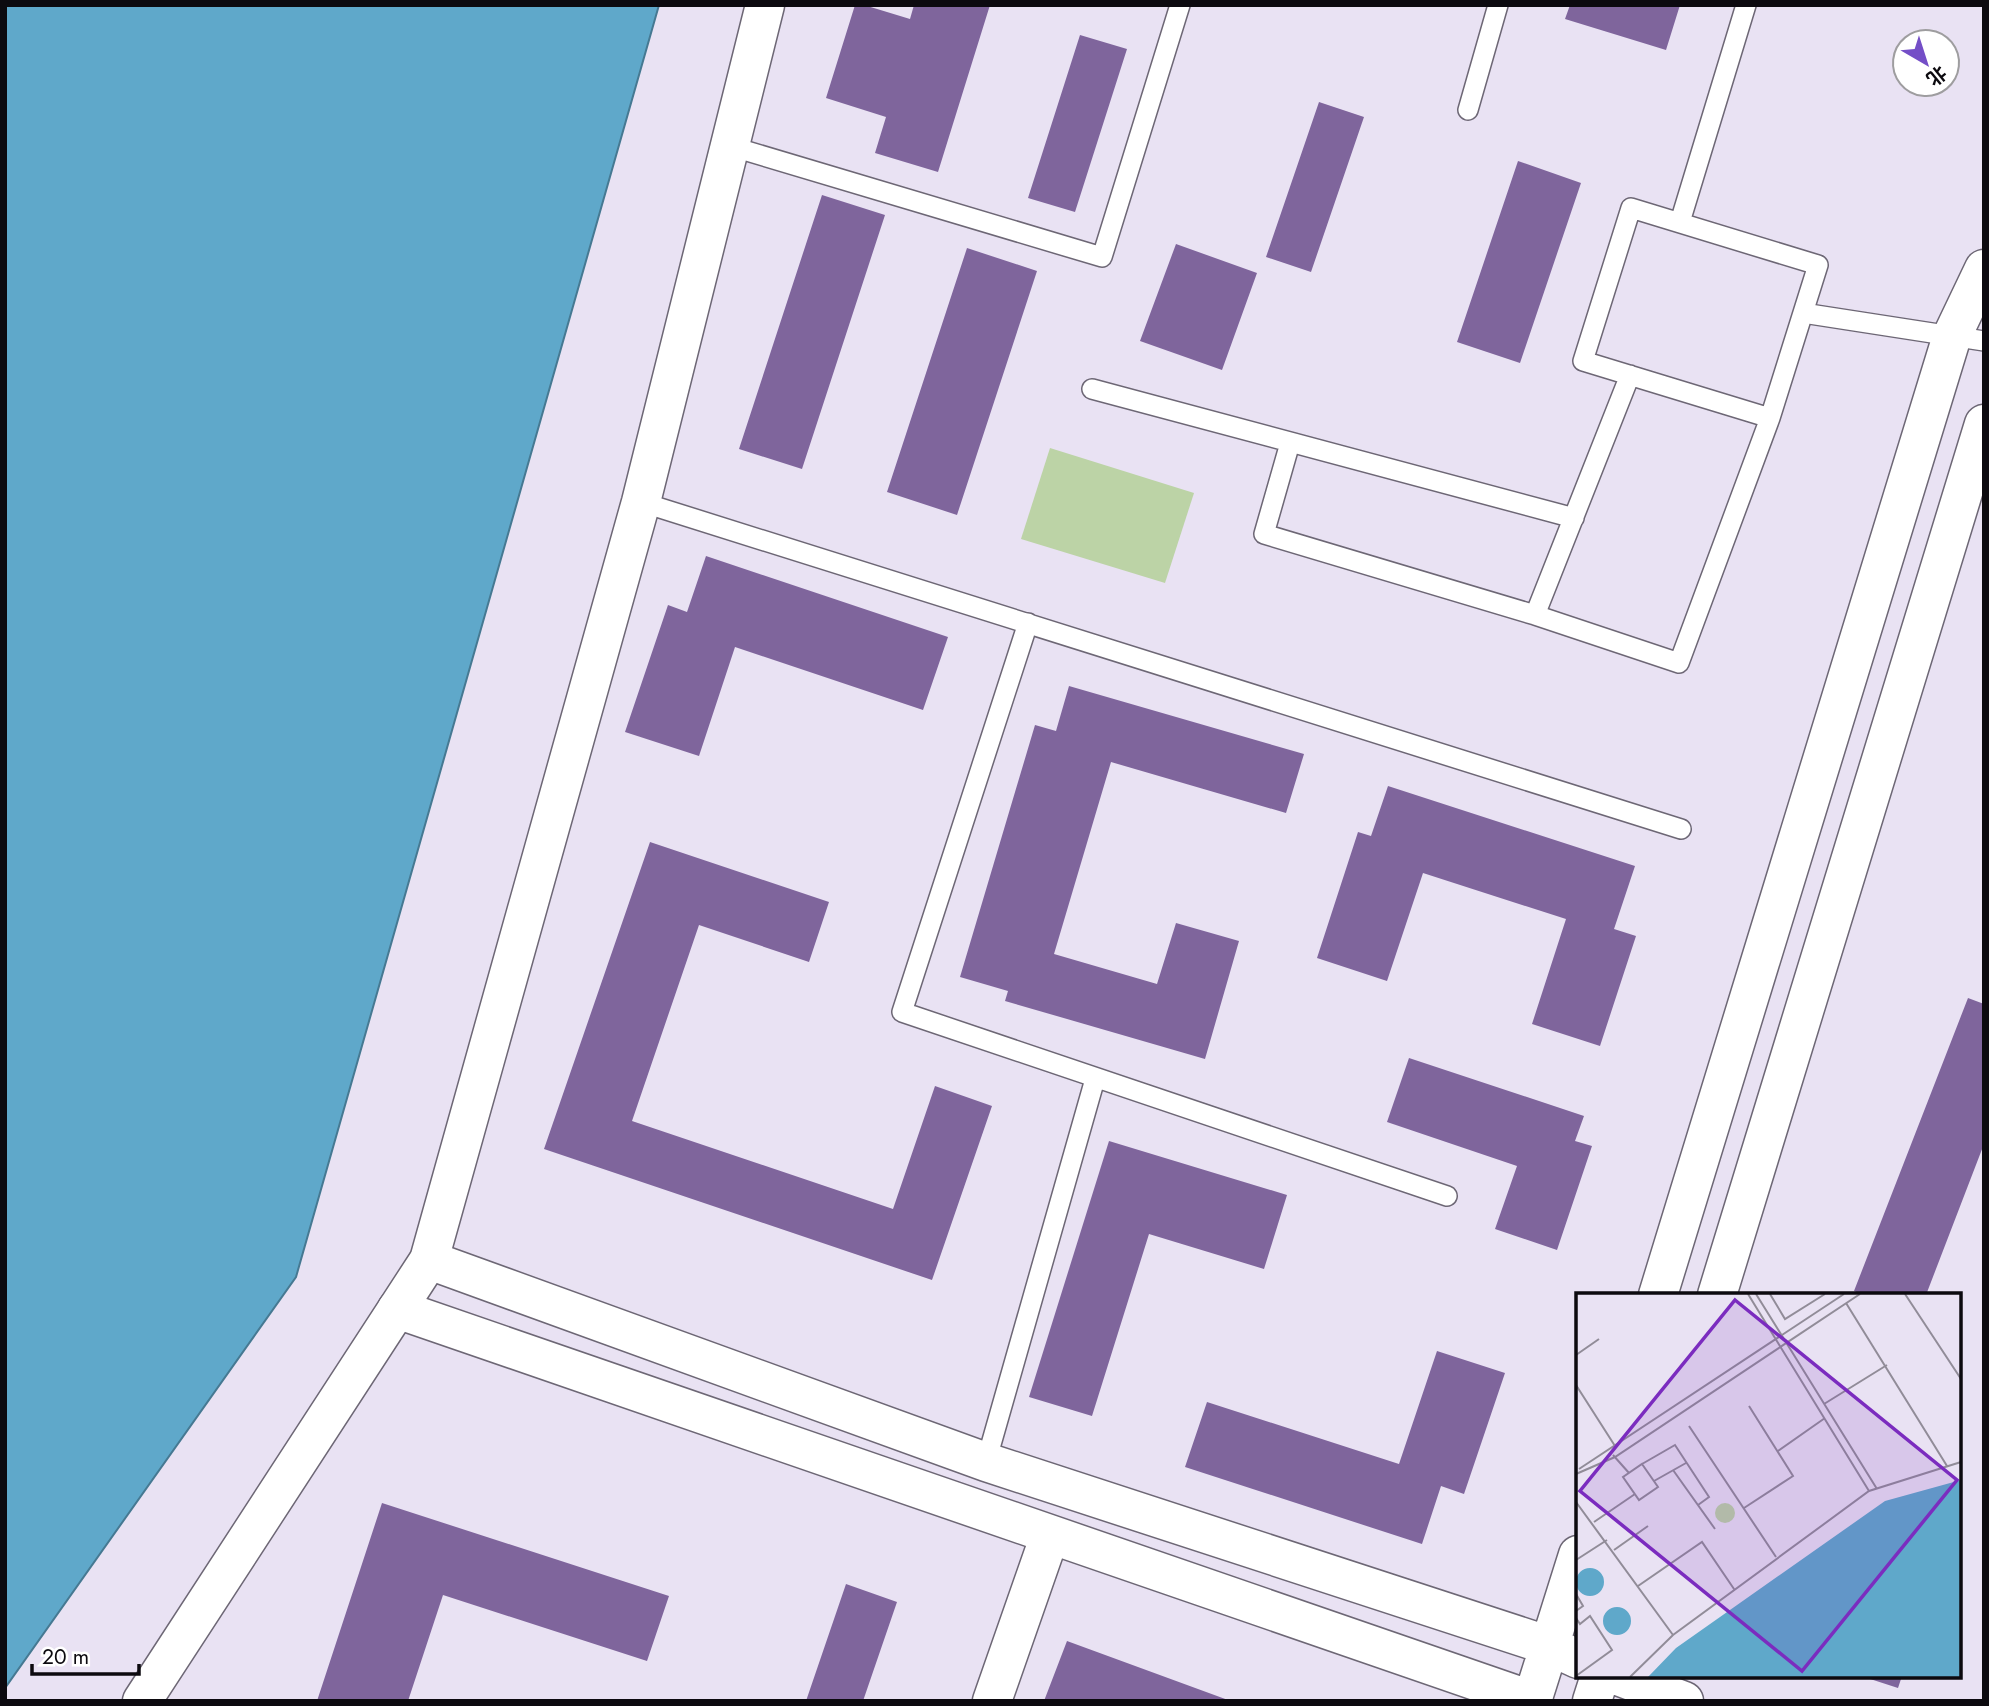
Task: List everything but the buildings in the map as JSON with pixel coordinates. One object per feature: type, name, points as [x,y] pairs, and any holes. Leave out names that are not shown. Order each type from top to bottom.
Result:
[{"type":"street","points":[[142,1701],[429,1260],[641,502],[765,5]]},
{"type":"street","points":[[1659,1293],[1968,339],[1984,269]]},
{"type":"street","points":[[1718,1293],[1984,424]]},
{"type":"street","points":[[429,1260],[986,1462],[1564,1652]]},
{"type":"street","points":[[397,1309],[1533,1701],[1564,1652],[1576,1569]]},
{"type":"street","points":[[992,1701],[1050,1535]]},
{"type":"street","points":[[1592,1701],[1599,1678]]},
{"type":"street","points":[[1624,1678],[1684,1701]]},
{"type":"lane","points":[[730,146],[1102,257],[1180,5]]},
{"type":"lane","points":[[1468,110],[1497,5]]},
{"type":"lane","points":[[1680,222],[1746,5]]},
{"type":"lane","points":[[1290,443],[1264,534],[1535,615],[1679,663],[1770,418],[1818,265],[1631,208],[1583,361],[1770,418]]},
{"type":"lane","points":[[1803,313],[1968,339]]},
{"type":"lane","points":[[1535,615],[1630,375]]},
{"type":"lane","points":[[1092,389],[1574,518]]},
{"type":"lane","points":[[641,502],[1681,829]]},
{"type":"lane","points":[[1028,623],[902,1012],[1447,1196]]},
{"type":"lane","points":[[986,1462],[1095,1079]]},
{"type":"green space","points":[[1050,448],[1194,493],[1165,583],[1021,539]]},
{"type":"water","points":[[5,5],[659,5],[296,1277],[5,1688]]}]
